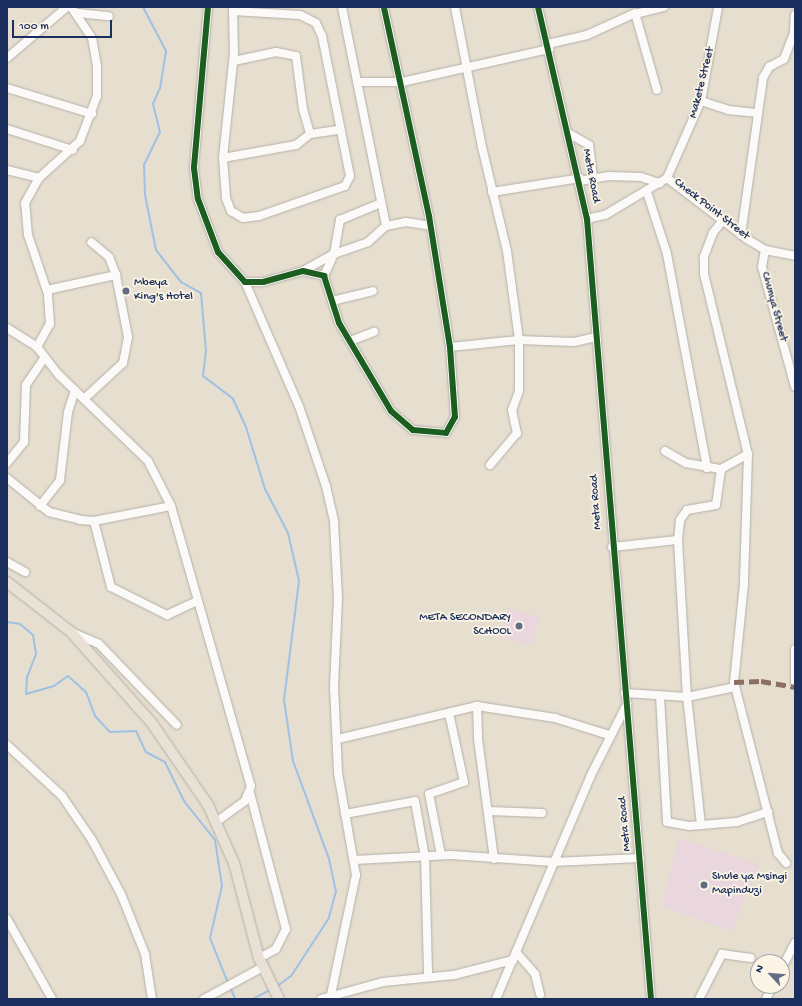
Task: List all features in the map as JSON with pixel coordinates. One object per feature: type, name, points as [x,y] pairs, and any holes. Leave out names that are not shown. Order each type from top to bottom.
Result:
[{"type":"main road","points":[[7,582],[71,632],[151,722],[217,821],[234,863],[261,962],[278,998]]},
{"type":"street","points":[[7,58],[29,36],[67,7]]},
{"type":"street","points":[[37,347],[50,324],[47,290],[24,222],[25,203],[39,178],[73,150],[92,114],[97,96],[97,66],[89,29],[78,13],[71,7]]},
{"type":"street","points":[[208,7],[194,168],[196,188],[218,252],[245,282],[299,406],[332,508],[337,577],[333,662],[338,739],[338,773],[354,860],[354,888],[342,934],[331,995]]},
{"type":"street","points":[[342,7],[386,226]]},
{"type":"street","points":[[381,203],[338,223],[334,254],[324,276],[332,300],[350,341],[391,411],[413,430],[441,434],[453,427],[455,418],[450,347],[431,226],[403,106],[402,82],[384,7]]},
{"type":"street","points":[[455,7],[469,66],[492,192],[507,251],[519,340],[519,391],[512,410],[517,433],[490,465]]},
{"type":"street","name":"Meta Road","points":[[538,7],[570,134],[587,219],[612,547],[652,999]]},
{"type":"street","points":[[357,82],[402,82],[469,66],[587,35],[635,13],[664,7]]},
{"type":"street","name":"Makete Street","points":[[667,178],[701,101],[718,7]]},
{"type":"street","points":[[233,9],[300,15],[316,23],[322,36],[350,176],[347,184],[259,216],[243,218],[231,211],[226,198],[223,158],[234,61],[233,9]]},
{"type":"street","points":[[78,13],[109,16]]},
{"type":"street","points":[[635,13],[657,90]]},
{"type":"street","points":[[741,235],[765,72],[784,59],[795,31],[795,15]]},
{"type":"street","points":[[234,61],[276,52],[296,56],[303,109],[310,134]]},
{"type":"street","points":[[7,88],[92,114]]},
{"type":"street","points":[[701,101],[728,110],[758,113]]},
{"type":"street","points":[[7,129],[73,150]]},
{"type":"street","points":[[223,158],[296,145],[310,134],[340,130]]},
{"type":"street","points":[[570,134],[589,145],[593,178]]},
{"type":"street","points":[[7,170],[39,178]]},
{"type":"street","points":[[492,192],[593,178],[641,177],[660,183]]},
{"type":"street","name":"Check Point Street","points":[[587,219],[605,215],[647,192],[667,178],[741,235],[765,250],[795,256]]},
{"type":"street","points":[[647,192],[667,254],[707,468]]},
{"type":"street","points":[[723,220],[713,233],[704,257],[704,274],[748,454],[744,584],[735,687],[778,853],[786,863]]},
{"type":"street","points":[[245,282],[263,282],[304,271],[334,254],[368,242],[386,226],[406,222],[431,226]]},
{"type":"street","points":[[84,399],[104,383],[126,357],[128,337],[116,275],[109,257],[91,242]]},
{"type":"street","name":"Chunya Street","points":[[765,250],[762,267],[795,387]]},
{"type":"street","points":[[304,271],[324,276]]},
{"type":"street","points":[[47,290],[116,275]]},
{"type":"street","points":[[332,300],[373,291]]},
{"type":"street","points":[[7,328],[37,347],[44,358],[75,390],[148,461],[171,506],[286,929],[276,949],[261,962],[204,999]]},
{"type":"street","points":[[350,341],[374,332]]},
{"type":"street","points":[[450,347],[519,340],[560,343],[595,337]]},
{"type":"street","points":[[7,463],[24,442],[26,385],[44,358]]},
{"type":"street","points":[[40,506],[60,480],[68,412],[75,390]]},
{"type":"street","points":[[665,451],[686,463],[707,468],[722,469],[748,454]]},
{"type":"street","points":[[701,825],[687,697],[678,540],[684,512],[716,506],[722,469]]},
{"type":"street","points":[[7,478],[40,506],[61,516],[94,521],[171,506]]},
{"type":"street","points":[[94,521],[111,587],[167,615],[197,601]]},
{"type":"street","points":[[612,547],[678,540]]},
{"type":"street","points":[[7,562],[25,572]]},
{"type":"street","points":[[71,632],[99,644],[177,725]]},
{"type":"street","points":[[795,649],[795,683]]},
{"type":"street","points":[[625,693],[687,697],[735,687]]},
{"type":"street","points":[[660,696],[667,822],[701,825],[737,822],[768,812]]},
{"type":"street","points":[[496,999],[609,735],[627,704]]},
{"type":"street","points":[[338,739],[478,706],[555,718],[609,735]]},
{"type":"street","points":[[478,706],[478,739],[489,811],[494,859]]},
{"type":"street","points":[[441,855],[429,794],[464,782],[449,713]]},
{"type":"street","points":[[7,745],[62,796],[92,840],[121,894],[145,954],[152,999]]},
{"type":"street","points":[[217,821],[240,807],[250,793]]},
{"type":"street","points":[[346,814],[414,800],[425,857],[428,976]]},
{"type":"street","points":[[489,811],[542,813]]},
{"type":"street","points":[[354,860],[441,855],[554,862],[640,858]]},
{"type":"street","points":[[7,919],[52,999]]},
{"type":"street","points":[[789,954],[795,943]]},
{"type":"street","points":[[699,999],[722,954],[750,958]]},
{"type":"street","points":[[321,999],[331,995],[361,990],[382,982],[454,974],[514,956]]},
{"type":"street","points":[[514,956],[535,974],[540,994]]},
{"type":"shaded area","name":"META SECONDARY SCHOOL","points":[[508,608],[540,617],[531,646],[500,637]]},
{"type":"shaded area","points":[[678,838],[760,864],[731,931],[662,906]]},
{"type":"waterway","points":[[143,7],[166,51],[160,88],[153,104],[160,132],[144,165],[145,195],[156,250],[181,282],[201,293],[206,351],[203,376],[233,399],[246,427],[265,489],[288,533],[299,581],[284,700],[293,761],[329,859],[336,891],[329,918],[291,976],[276,987]]},
{"type":"waterway","points":[[7,622],[20,624],[33,635],[36,654],[27,677],[26,694],[54,686],[68,676],[86,692],[95,716],[110,732],[136,731],[146,752],[165,762],[184,801],[215,840],[222,886],[210,938],[228,983]]},
{"type":"waterway","points":[[230,987],[235,999]]},
{"type":"waterway","points":[[253,999],[270,990]]},
{"type":"marked path","points":[[734,682],[761,681],[795,687]]},
{"type":"cycle path","points":[[208,7],[194,168],[198,199],[218,252],[245,282],[263,282],[303,271],[324,276],[339,323],[391,411],[413,430],[446,433],[455,417],[450,347],[429,216],[384,7]]},
{"type":"cycle path","points":[[538,7],[587,219],[651,999]]},
{"type":"place","name":"Mbeya King's Hotel","points":[[126,291]]},
{"type":"place","name":"META SECONDARY SCHOOL","points":[[519,626]]},
{"type":"place","name":"Shule ya Msingi Mapinduzi","points":[[704,885]]}]
